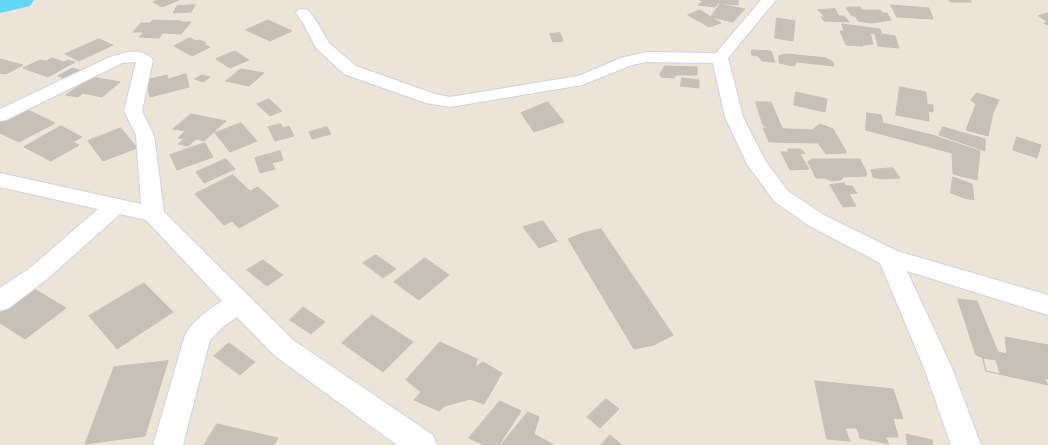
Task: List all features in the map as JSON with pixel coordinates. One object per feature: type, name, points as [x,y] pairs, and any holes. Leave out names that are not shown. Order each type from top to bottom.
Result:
[{"type":"street","points":[[720,58],[769,0]]},
{"type":"street","points":[[303,14],[310,22],[322,45],[350,70],[432,99],[450,102],[582,80],[627,61],[646,57],[720,58]]},
{"type":"street","points":[[0,116],[116,60],[128,56],[139,57],[145,60],[134,111],[145,135],[153,214]]},
{"type":"street","points":[[720,58],[734,118],[757,164],[781,196],[816,220],[889,257],[1048,305]]},
{"type":"street","points":[[0,180],[153,214],[284,348],[422,445]]},
{"type":"street","points":[[0,302],[38,274],[115,206]]},
{"type":"street","points":[[889,257],[938,368],[966,445]]},
{"type":"street","points":[[168,445],[198,335],[215,319],[239,302]]},
{"type":"building","points":[[158,0],[179,0],[162,7],[153,2]]},
{"type":"building","points":[[700,0],[738,0],[738,5],[718,3],[715,7],[698,5],[703,1]]},
{"type":"building","points":[[949,0],[970,0],[972,2],[951,2]]},
{"type":"building","points":[[720,4],[745,9],[733,22],[711,17]]},
{"type":"building","points":[[195,5],[191,12],[173,13],[177,6]]},
{"type":"building","points":[[891,5],[929,8],[933,19],[897,17]]},
{"type":"building","points":[[848,7],[860,7],[862,10],[880,10],[883,13],[887,13],[891,20],[871,23],[858,21],[846,8],[850,8]]},
{"type":"building","points":[[835,9],[839,16],[844,16],[849,22],[824,21],[821,17],[825,17],[818,10]]},
{"type":"building","points":[[700,10],[721,23],[709,27],[688,15]]},
{"type":"building","points":[[1048,13],[1048,22],[1039,16]]},
{"type":"building","points":[[777,18],[795,21],[793,41],[775,38]]},
{"type":"building","points":[[153,20],[191,22],[181,34],[163,33],[159,38],[139,37],[144,32],[133,32],[141,23],[150,23]]},
{"type":"building","points":[[268,20],[292,31],[270,41],[246,30]]},
{"type":"building","points":[[842,24],[880,29],[882,34],[895,36],[899,48],[878,46],[875,34],[870,33],[873,44],[862,45],[863,46],[846,45],[840,31],[844,31]]},
{"type":"building","points":[[560,33],[563,41],[553,42],[550,34]]},
{"type":"building","points":[[190,38],[196,41],[200,40],[206,43],[203,44],[210,47],[192,56],[174,46]]},
{"type":"building","points":[[99,39],[113,45],[79,61],[65,54]]},
{"type":"building","points":[[752,50],[771,51],[775,62],[762,61],[758,56],[752,55]]},
{"type":"building","points":[[235,51],[249,60],[230,68],[216,59]]},
{"type":"building","points":[[787,54],[826,58],[833,62],[834,66],[797,62],[794,66],[779,63],[779,56]]},
{"type":"building","points":[[52,58],[64,62],[68,60],[75,62],[48,77],[23,68],[40,60],[46,61]]},
{"type":"building","points":[[0,59],[23,65],[6,74],[0,73]]},
{"type":"building","points":[[665,66],[697,67],[697,75],[676,75],[674,78],[661,77],[660,74]]},
{"type":"building","points":[[73,68],[82,71],[67,79],[58,76]]},
{"type":"building","points":[[241,69],[264,73],[249,86],[226,81]]},
{"type":"building","points":[[186,74],[189,87],[150,97],[146,80],[167,75],[168,79]]},
{"type":"building","points":[[202,75],[210,77],[203,82],[195,79]]},
{"type":"building","points":[[92,77],[120,82],[102,97],[83,93],[78,97],[66,95]]},
{"type":"building","points":[[682,78],[699,80],[699,88],[681,86]]},
{"type":"building","points":[[900,87],[926,92],[927,104],[933,105],[933,112],[928,111],[929,121],[896,115]]},
{"type":"building","points":[[796,92],[827,99],[825,112],[794,105]]},
{"type":"building","points":[[977,93],[999,100],[993,113],[988,136],[966,130],[976,104],[971,100]]},
{"type":"building","points":[[269,99],[282,111],[270,116],[257,104]]},
{"type":"building","points":[[548,102],[564,122],[534,132],[521,113]]},
{"type":"building","points":[[756,102],[771,102],[782,128],[769,128],[763,125]]},
{"type":"building","points":[[26,109],[55,123],[19,142],[0,133],[0,123]]},
{"type":"building","points":[[867,113],[881,115],[883,123],[932,135],[980,151],[977,180],[953,174],[952,153],[866,130]]},
{"type":"building","points":[[191,114],[226,121],[204,141],[196,139],[188,146],[178,144],[184,139],[178,138],[185,131],[173,129]]},
{"type":"building","points":[[241,123],[257,141],[230,152],[215,133]]},
{"type":"building","points":[[281,124],[283,128],[289,126],[294,136],[275,141],[268,127]]},
{"type":"building","points":[[820,124],[833,129],[846,153],[826,154],[818,143],[769,142],[763,128],[812,130]]},
{"type":"building","points":[[61,126],[82,137],[73,142],[79,145],[51,161],[24,147]]},
{"type":"building","points":[[327,127],[331,134],[312,139],[309,132]]},
{"type":"building","points":[[943,127],[985,139],[985,151],[939,135]]},
{"type":"building","points":[[121,128],[137,148],[103,161],[88,141]]},
{"type":"building","points":[[1017,137],[1041,145],[1037,158],[1013,150]]},
{"type":"building","points":[[205,143],[213,157],[177,170],[170,155]]},
{"type":"building","points":[[788,149],[801,149],[805,153],[800,154],[809,169],[790,170],[781,152],[788,152]]},
{"type":"building","points":[[280,151],[283,160],[272,163],[275,169],[260,173],[255,158]]},
{"type":"building","points":[[226,159],[235,169],[204,183],[196,172]]},
{"type":"building","points":[[812,159],[860,159],[867,173],[866,176],[843,177],[841,180],[831,181],[826,178],[816,178],[808,162]]},
{"type":"building","points":[[893,168],[900,178],[882,179],[873,177],[871,170]]},
{"type":"building","points":[[233,175],[250,191],[258,187],[279,206],[239,228],[232,221],[224,225],[195,194]]},
{"type":"building","points":[[953,177],[972,184],[974,200],[951,193]]},
{"type":"building","points":[[844,183],[846,186],[852,186],[857,193],[849,194],[856,206],[843,207],[830,185]]},
{"type":"building","points":[[543,221],[557,241],[539,248],[523,227]]},
{"type":"building","points":[[601,229],[673,335],[654,345],[634,349],[568,239],[583,233]]},
{"type":"building","points":[[376,255],[396,269],[383,278],[363,263]]},
{"type":"building","points":[[425,258],[449,275],[419,300],[394,282]]},
{"type":"building","points":[[263,260],[283,275],[267,286],[247,270]]},
{"type":"building","points":[[144,283],[173,312],[117,349],[89,316]]},
{"type":"building","points":[[31,287],[66,308],[25,339],[0,323],[0,309]]},
{"type":"building","points":[[958,299],[977,301],[998,352],[1007,354],[1005,337],[1048,345],[1048,379],[1044,378],[1048,385],[986,371],[983,358],[976,355]]},
{"type":"building","points":[[303,307],[325,322],[311,334],[290,320]]},
{"type":"building","points":[[372,315],[413,342],[383,372],[342,343]]},
{"type":"building","points":[[440,342],[477,359],[475,367],[483,362],[502,373],[484,404],[470,399],[445,406],[439,411],[414,400],[421,392],[406,380]]},
{"type":"building","points":[[229,343],[255,362],[240,375],[214,356]]},
{"type":"building","points":[[983,358],[996,360],[1000,374],[986,371]]},
{"type":"building","points":[[168,361],[145,436],[85,444],[114,367]]},
{"type":"building","points":[[815,381],[893,389],[903,419],[893,418],[898,437],[885,437],[889,444],[860,438],[857,428],[845,428],[850,441],[827,439]]},
{"type":"building","points":[[606,399],[619,409],[600,428],[587,417]]},
{"type":"building","points":[[500,401],[521,411],[499,445],[484,445],[469,438]]},
{"type":"building","points":[[528,412],[539,417],[534,434],[554,445],[501,445]]},
{"type":"building","points":[[217,424],[278,438],[274,445],[204,445]]},
{"type":"building","points":[[906,434],[932,440],[933,445],[908,445]]},
{"type":"building","points":[[610,435],[622,445],[601,445]]},
{"type":"waterway","points":[[0,5],[20,0]]}]
